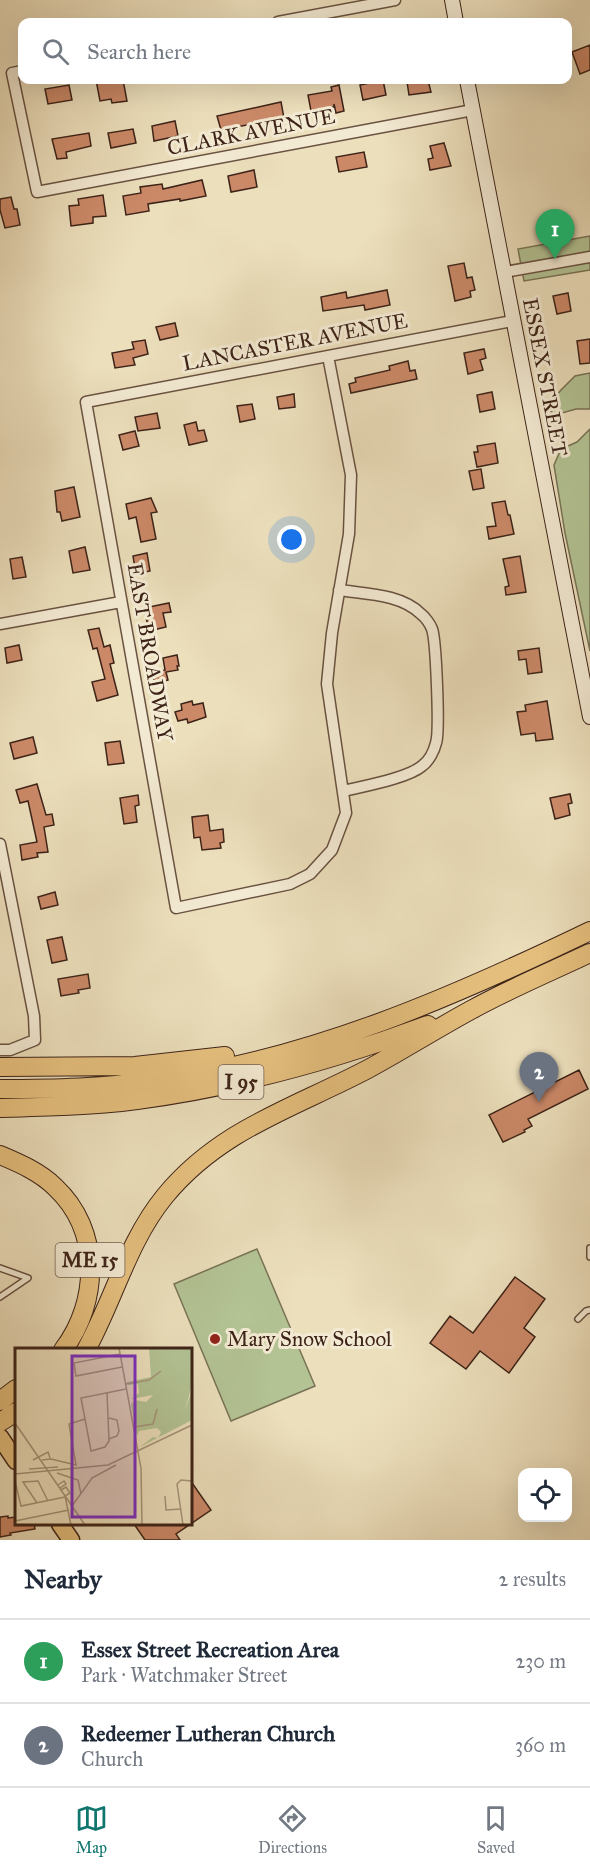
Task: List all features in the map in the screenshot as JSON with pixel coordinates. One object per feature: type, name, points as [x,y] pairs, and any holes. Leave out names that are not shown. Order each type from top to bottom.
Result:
[{"type":"highway","name":"I 95","points":[[0,1089],[66,1089],[123,1085],[199,1073],[263,1058],[338,1037],[445,998],[590,931]]},
{"type":"highway","name":"I 95","points":[[0,1108],[75,1106],[127,1101],[228,1084],[277,1073],[335,1056],[472,1009],[590,953]]},
{"type":"highway","points":[[87,1348],[147,1222],[167,1194],[200,1159],[244,1130],[369,1068],[472,1009]]},
{"type":"highway","points":[[0,1067],[135,1066],[234,1055],[263,1058]]},
{"type":"highway","name":"ME 15","points":[[0,1155],[35,1172],[55,1186],[69,1202],[84,1230],[89,1250],[90,1286],[81,1319],[64,1348]]},
{"type":"highway","points":[[0,1401],[15,1390]]},
{"type":"highway","points":[[0,1422],[15,1413]]},
{"type":"main road","points":[[0,1437],[15,1460]]},
{"type":"main road","points":[[61,1525],[71,1540]]},
{"type":"street","points":[[299,18],[395,0]]},
{"type":"street","points":[[452,0],[455,18]]},
{"type":"street","name":"CLARK AVENUE","points":[[19,84],[37,192],[473,110]]},
{"type":"street","name":"ESSEX STREET","points":[[468,84],[512,321],[587,683],[590,717]]},
{"type":"street","points":[[504,272],[590,257]]},
{"type":"street","name":"LANCASTER AVENUE","points":[[86,402],[512,321]]},
{"type":"street","points":[[328,356],[351,475],[349,534],[339,590],[328,662],[327,684],[344,791],[422,767],[429,759],[437,742],[438,717],[432,630],[423,615],[410,605],[389,598],[339,590]]},
{"type":"street","name":"EAST BROADWAY","points":[[86,402],[176,908],[291,884],[310,874],[332,850],[337,838],[346,813],[344,791]]},
{"type":"street","points":[[0,624],[122,602]]},
{"type":"street","points":[[0,844],[34,1016],[35,1040],[10,1050],[0,1050]]},
{"type":"lane","points":[[590,1248],[590,1257]]},
{"type":"lane","points":[[0,1268],[28,1278],[0,1297]]},
{"type":"lane","points":[[578,1319],[590,1310]]},
{"type":"green space","points":[[590,236],[590,270],[524,281],[518,249]]},
{"type":"green space","points":[[590,373],[590,409],[576,409],[555,415],[548,409],[560,391],[575,376]]},
{"type":"green space","points":[[590,429],[590,651],[565,533],[554,465],[561,449],[577,442]]},
{"type":"green space","points":[[257,1249],[315,1386],[231,1421],[174,1284]]},
{"type":"building","points":[[590,45],[590,70],[580,74],[572,52]]},
{"type":"building","points":[[97,84],[124,84],[127,101],[112,103],[111,99],[100,101]]},
{"type":"building","points":[[384,84],[386,95],[363,100],[360,85]]},
{"type":"building","points":[[407,84],[429,84],[431,92],[409,95]]},
{"type":"building","points":[[69,85],[72,100],[48,104],[45,89]]},
{"type":"building","points":[[339,85],[344,111],[336,113],[334,104],[334,107],[311,111],[308,95],[332,91],[331,87]]},
{"type":"building","points":[[281,102],[284,118],[221,130],[217,116]]},
{"type":"building","points":[[175,121],[178,136],[154,141],[152,126]]},
{"type":"building","points":[[133,129],[136,143],[111,148],[108,133]]},
{"type":"building","points":[[89,133],[91,146],[66,152],[67,158],[57,159],[52,139]]},
{"type":"building","points":[[444,143],[451,166],[430,170],[428,159],[433,158],[430,146]]},
{"type":"building","points":[[364,152],[367,167],[339,172],[336,157]]},
{"type":"building","points":[[254,170],[257,187],[231,192],[228,176]]},
{"type":"building","points":[[202,180],[206,196],[148,204],[149,211],[126,215],[123,196],[141,193],[140,187],[162,184],[163,189]]},
{"type":"building","points":[[103,195],[106,216],[93,217],[93,223],[71,226],[69,206],[79,205],[78,199]]},
{"type":"building","points":[[11,197],[14,209],[17,209],[20,225],[5,228],[0,210],[0,199]]},
{"type":"building","points":[[464,263],[467,278],[472,277],[475,290],[470,291],[471,297],[455,301],[448,266]]},
{"type":"building","points":[[387,290],[390,305],[365,310],[364,305],[323,311],[321,297],[346,292],[347,298]]},
{"type":"building","points":[[568,293],[571,311],[557,314],[553,296]]},
{"type":"building","points":[[175,323],[178,336],[160,340],[156,327]]},
{"type":"building","points":[[590,339],[590,363],[580,364],[577,341]]},
{"type":"building","points":[[145,340],[148,354],[133,358],[135,365],[115,368],[112,353],[134,349],[132,342]]},
{"type":"building","points":[[484,349],[486,358],[480,360],[483,370],[468,374],[464,353]]},
{"type":"building","points":[[408,361],[410,371],[415,370],[417,379],[351,393],[349,384],[356,382],[355,378],[390,370],[389,366]]},
{"type":"building","points":[[492,392],[495,409],[480,412],[477,395]]},
{"type":"building","points":[[294,394],[295,407],[279,409],[277,397]]},
{"type":"building","points":[[252,404],[255,419],[240,422],[237,406]]},
{"type":"building","points":[[157,413],[160,428],[138,431],[135,417]]},
{"type":"building","points":[[196,422],[198,431],[204,430],[207,441],[189,445],[184,425]]},
{"type":"building","points":[[135,431],[139,446],[123,450],[119,435]]},
{"type":"building","points":[[495,443],[498,463],[477,467],[474,452],[478,452],[477,446]]},
{"type":"building","points":[[481,469],[484,488],[473,490],[469,471]]},
{"type":"building","points":[[74,487],[80,517],[62,521],[60,512],[57,512],[55,491]]},
{"type":"building","points":[[151,498],[157,512],[151,513],[156,539],[141,542],[136,517],[129,519],[126,504]]},
{"type":"building","points":[[505,501],[514,534],[489,539],[487,527],[496,526],[492,503]]},
{"type":"building","points":[[85,547],[90,570],[73,573],[69,551]]},
{"type":"building","points":[[147,553],[150,571],[136,574],[133,556]]},
{"type":"building","points":[[520,556],[526,592],[506,595],[505,587],[509,586],[503,559]]},
{"type":"building","points":[[22,557],[26,577],[13,579],[10,559]]},
{"type":"building","points":[[169,603],[171,612],[163,613],[166,627],[149,631],[144,608]]},
{"type":"building","points":[[99,628],[104,647],[110,645],[114,663],[110,664],[118,695],[97,701],[92,682],[105,679],[97,648],[93,649],[88,630]]},
{"type":"building","points":[[19,645],[22,660],[7,663],[5,648]]},
{"type":"building","points":[[539,648],[542,672],[528,674],[526,659],[519,660],[518,651]]},
{"type":"building","points":[[177,655],[178,670],[166,672],[168,680],[155,684],[152,673],[165,670],[163,658]]},
{"type":"building","points":[[192,701],[193,705],[203,703],[206,717],[188,723],[187,719],[178,721],[175,712],[182,710],[181,704]]},
{"type":"building","points":[[547,701],[553,739],[536,741],[535,733],[521,735],[517,712],[526,711],[525,705]]},
{"type":"building","points":[[33,737],[37,753],[14,759],[10,743]]},
{"type":"building","points":[[120,741],[124,763],[108,765],[105,743]]},
{"type":"building","points":[[37,784],[46,815],[52,814],[54,825],[44,827],[48,852],[37,853],[38,857],[22,860],[20,845],[37,842],[28,801],[20,803],[16,790]]},
{"type":"building","points":[[570,794],[572,803],[568,804],[570,815],[555,819],[550,798]]},
{"type":"building","points":[[138,795],[139,805],[135,806],[137,822],[124,824],[120,798]]},
{"type":"building","points":[[208,815],[210,831],[223,829],[224,842],[220,843],[221,848],[202,850],[200,837],[194,838],[192,817]]},
{"type":"building","points":[[55,892],[58,905],[41,909],[38,897]]},
{"type":"building","points":[[62,937],[67,960],[52,963],[47,940]]},
{"type":"building","points":[[88,974],[90,988],[78,990],[79,993],[61,996],[58,979]]},
{"type":"building","points":[[579,1070],[588,1089],[528,1119],[532,1126],[524,1130],[525,1132],[503,1142],[489,1115]]},
{"type":"building","points":[[515,1277],[545,1299],[524,1328],[535,1337],[509,1373],[480,1351],[466,1369],[430,1343],[450,1316],[473,1333]]},
{"type":"building","points":[[192,1483],[211,1510],[192,1523]]},
{"type":"building","points":[[0,1517],[15,1517],[15,1525],[34,1525],[35,1529],[0,1537]]},
{"type":"building","points":[[135,1525],[189,1525],[176,1534],[180,1540],[145,1540]]},
{"type":"place","name":"Essex Street Recreation Area","points":[[555,259]]},
{"type":"place","name":"Redeemer Lutheran Church","points":[[539,1102]]},
{"type":"place","name":"Mary Snow School","points":[[215,1339]]}]
